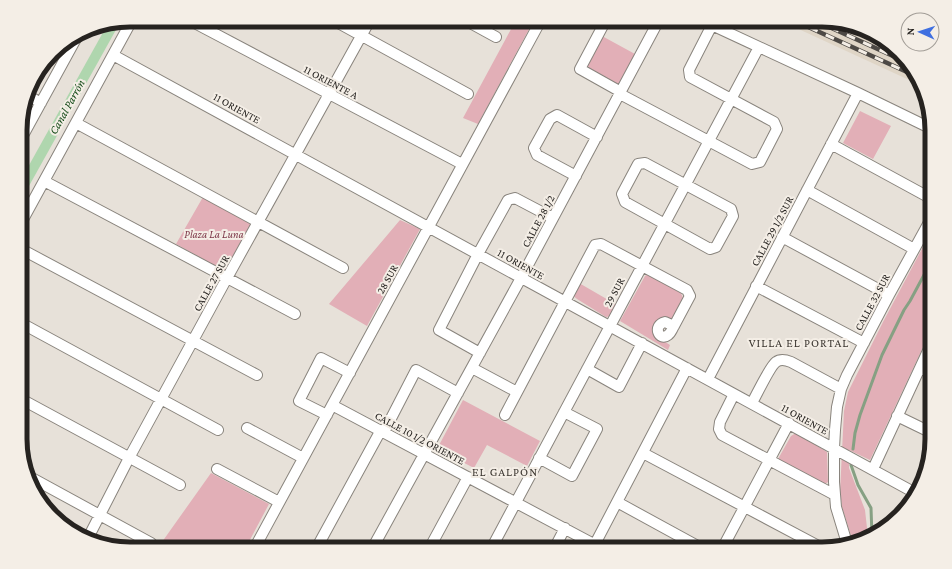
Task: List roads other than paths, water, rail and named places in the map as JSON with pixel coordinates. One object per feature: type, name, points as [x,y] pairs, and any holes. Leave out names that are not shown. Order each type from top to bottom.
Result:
[{"type":"street","points":[[27,212],[128,27]]},
{"type":"street","name":"11 ORIENTE A","points":[[202,27],[462,164]]},
{"type":"street","points":[[347,27],[468,94]]},
{"type":"street","name":"CALLE 27 SUR","points":[[90,534],[161,399],[366,27]]},
{"type":"street","points":[[478,27],[496,37]]},
{"type":"street","name":"28 SUR","points":[[258,542],[537,27]]},
{"type":"street","points":[[602,27],[580,69],[620,93],[752,164],[760,162],[778,129],[774,122],[690,77],[689,70],[711,27]]},
{"type":"street","name":"CALLE 28 1/2","points":[[376,542],[554,218],[655,27]]},
{"type":"street","points":[[716,27],[858,93],[925,126]]},
{"type":"street","points":[[27,128],[70,46]]},
{"type":"street","name":"29 SUR","points":[[495,542],[759,47]]},
{"type":"street","name":"11 ORIENTE","points":[[113,55],[911,490]]},
{"type":"street","name":"CALLE 29 1/2 SUR","points":[[708,379],[858,93]]},
{"type":"street","points":[[32,98],[41,103]]},
{"type":"street","points":[[576,176],[537,155],[534,148],[550,119],[557,116],[596,137]]},
{"type":"street","points":[[76,123],[343,268]]},
{"type":"street","points":[[831,144],[925,195]]},
{"type":"street","points":[[645,163],[731,209],[733,216],[716,247],[710,249],[665,224],[625,202],[622,194],[638,164],[645,163]]},
{"type":"street","points":[[44,180],[294,314]]},
{"type":"street","points":[[807,190],[914,249]]},
{"type":"street","points":[[480,353],[439,330],[478,254],[508,200],[515,198],[554,218]]},
{"type":"street","name":"CALLE 32 SUR","points":[[846,539],[836,507],[835,495],[834,448],[837,407],[841,390],[889,295],[925,229]]},
{"type":"street","points":[[782,237],[889,295]]},
{"type":"street","points":[[505,415],[595,245],[601,244],[687,290],[690,296],[674,326]]},
{"type":"street","points":[[27,252],[257,375]]},
{"type":"street","points":[[756,286],[864,343]]},
{"type":"street","points":[[27,326],[218,430]]},
{"type":"street","points":[[587,370],[619,387],[642,343]]},
{"type":"street","points":[[873,469],[925,357]]},
{"type":"street","points":[[327,415],[299,400],[321,358],[350,373]]},
{"type":"street","points":[[752,403],[773,365],[780,360],[791,362],[841,390]]},
{"type":"street","points":[[472,368],[517,392]]},
{"type":"street","points":[[601,542],[617,502],[687,368]]},
{"type":"street","points":[[920,368],[925,370]]},
{"type":"street","points":[[320,542],[416,370],[458,393]]},
{"type":"street","points":[[734,394],[719,425],[722,435],[835,495]]},
{"type":"street","points":[[27,402],[180,485]]},
{"type":"street","name":"CALLE 10 1/2 ORIENTE","points":[[332,404],[590,542]]},
{"type":"street","points":[[540,458],[572,476],[597,429],[564,412]]},
{"type":"street","points":[[897,416],[925,430]]},
{"type":"street","points":[[726,542],[789,423]]},
{"type":"street","points":[[247,428],[303,458]]},
{"type":"street","points":[[643,452],[811,542]]},
{"type":"street","points":[[216,469],[279,502]]},
{"type":"street","points":[[433,542],[468,477]]},
{"type":"street","points":[[36,480],[149,542]]},
{"type":"street","points":[[617,502],[690,542]]},
{"type":"street","points":[[558,542],[565,528]]},
{"type":"waterway","name":"Canal Parrón","points":[[27,179],[110,29]]},
{"type":"waterway","points":[[853,449],[855,433],[860,415],[882,355],[904,310],[925,273]]},
{"type":"waterway","points":[[851,465],[858,485],[871,508],[872,529]]},
{"type":"railway","points":[[808,27],[907,72]]},
{"type":"railway","points":[[831,28],[895,57]]},
{"type":"district","name":"VILLA EL PORTAL","points":[[799,343]]},
{"type":"district","name":"EL GALPÓN","points":[[505,472]]},
{"type":"park label","name":"Plaza La Luna","points":[[214,234]]}]
